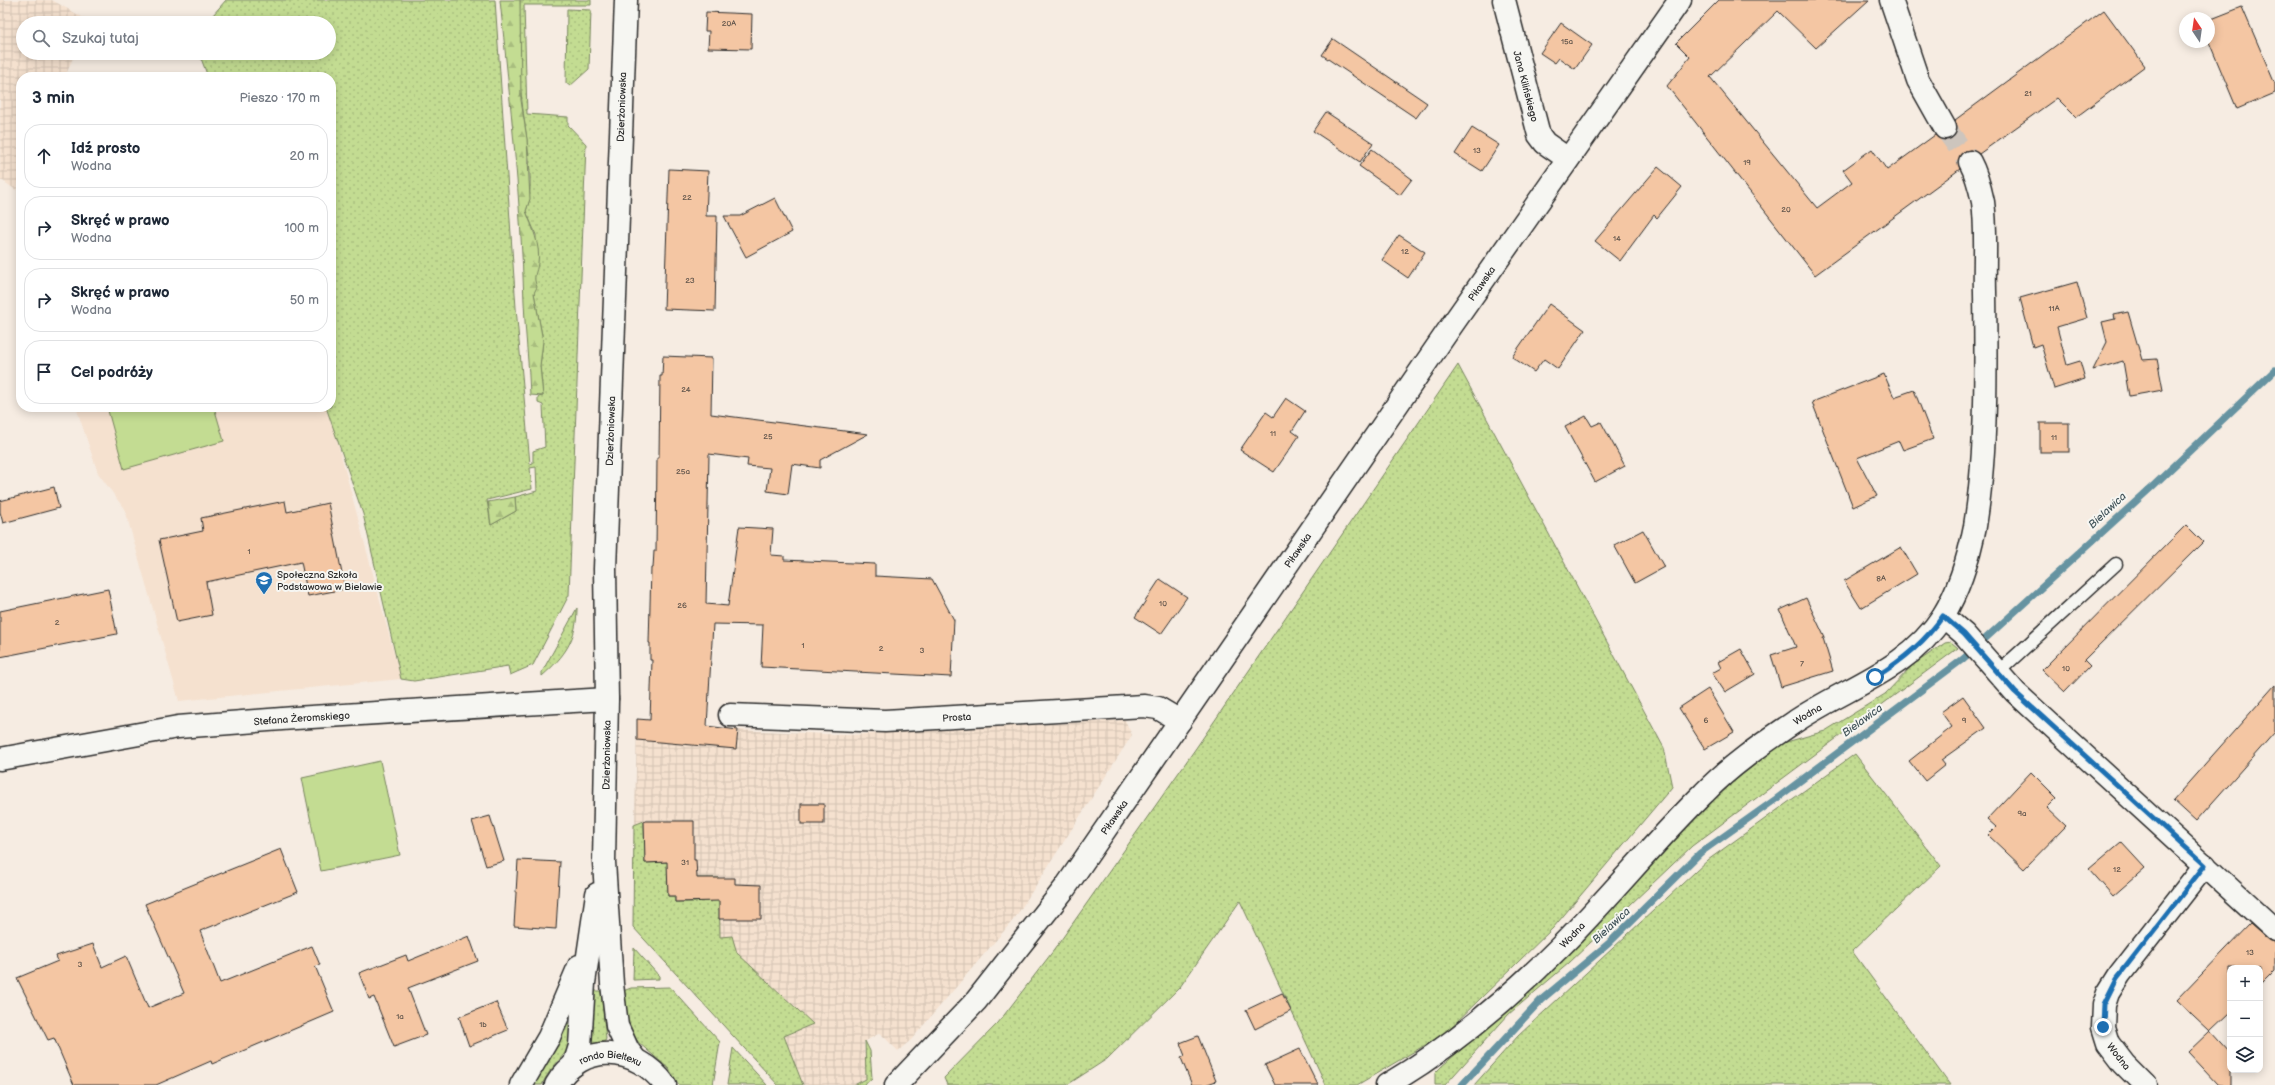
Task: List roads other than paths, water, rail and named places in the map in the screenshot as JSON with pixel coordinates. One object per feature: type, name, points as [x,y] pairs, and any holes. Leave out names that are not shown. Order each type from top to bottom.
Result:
[{"type":"street","name":"Dzierżoniowska","points":[[626,0],[606,562],[607,699],[604,862],[612,984],[617,1026],[628,1050],[635,1059]]},
{"type":"street","name":"Jana Kilińskiego","points":[[1504,0],[1539,134],[1545,143],[1568,159]]},
{"type":"street","name":"Piławska","points":[[896,1085],[953,1028],[1011,960],[1065,888],[1568,159],[1680,0]]},
{"type":"street","points":[[1891,0],[1918,80],[1945,128]]},
{"type":"street","name":"Wodna","points":[[1387,1085],[1419,1077],[1487,1012],[1528,977],[1562,945],[1704,793],[1730,769],[1799,719],[1899,662],[1924,641],[1943,616],[1957,589],[1968,556],[1975,524],[1982,455],[1985,340],[1983,207],[1980,190],[1970,162]]},
{"type":"street","points":[[1943,616],[1964,634],[1991,667],[2048,723],[2275,930]]},
{"type":"street","name":"Stefana Żeromskiego","points":[[0,759],[178,727],[295,718],[607,699]]},
{"type":"street","name":"Prosta","points":[[730,715],[885,720],[1144,706],[1158,708],[1180,721]]},
{"type":"street","name":"Dzierżoniowska","points":[[574,1065],[580,1046],[583,1024],[584,983],[590,935],[604,862]]},
{"type":"street","name":"Wodna","points":[[2145,1085],[2124,1064],[2108,1043],[2103,1027],[2104,1004],[2108,993],[2120,974],[2205,865]]},
{"type":"street","points":[[521,1085],[538,1059],[560,1015],[590,935]]},
{"type":"street","name":"rondo Bieltexu","points":[[556,1085],[561,1077],[574,1065],[599,1054],[618,1054],[648,1065],[665,1085]]},
{"type":"lane","points":[[1991,667],[2116,564]]},
{"type":"waterway","name":"Bielawica","points":[[1462,1085],[1541,1000],[1608,944],[1700,853],[1776,799],[1963,659],[2154,485],[2275,370]]},
{"type":"tunnel","points":[[1945,128],[1970,162]]},
{"type":"place","name":"Społeczna Szkoła Podstawowa w Bielawie","points":[[264,595]]}]
